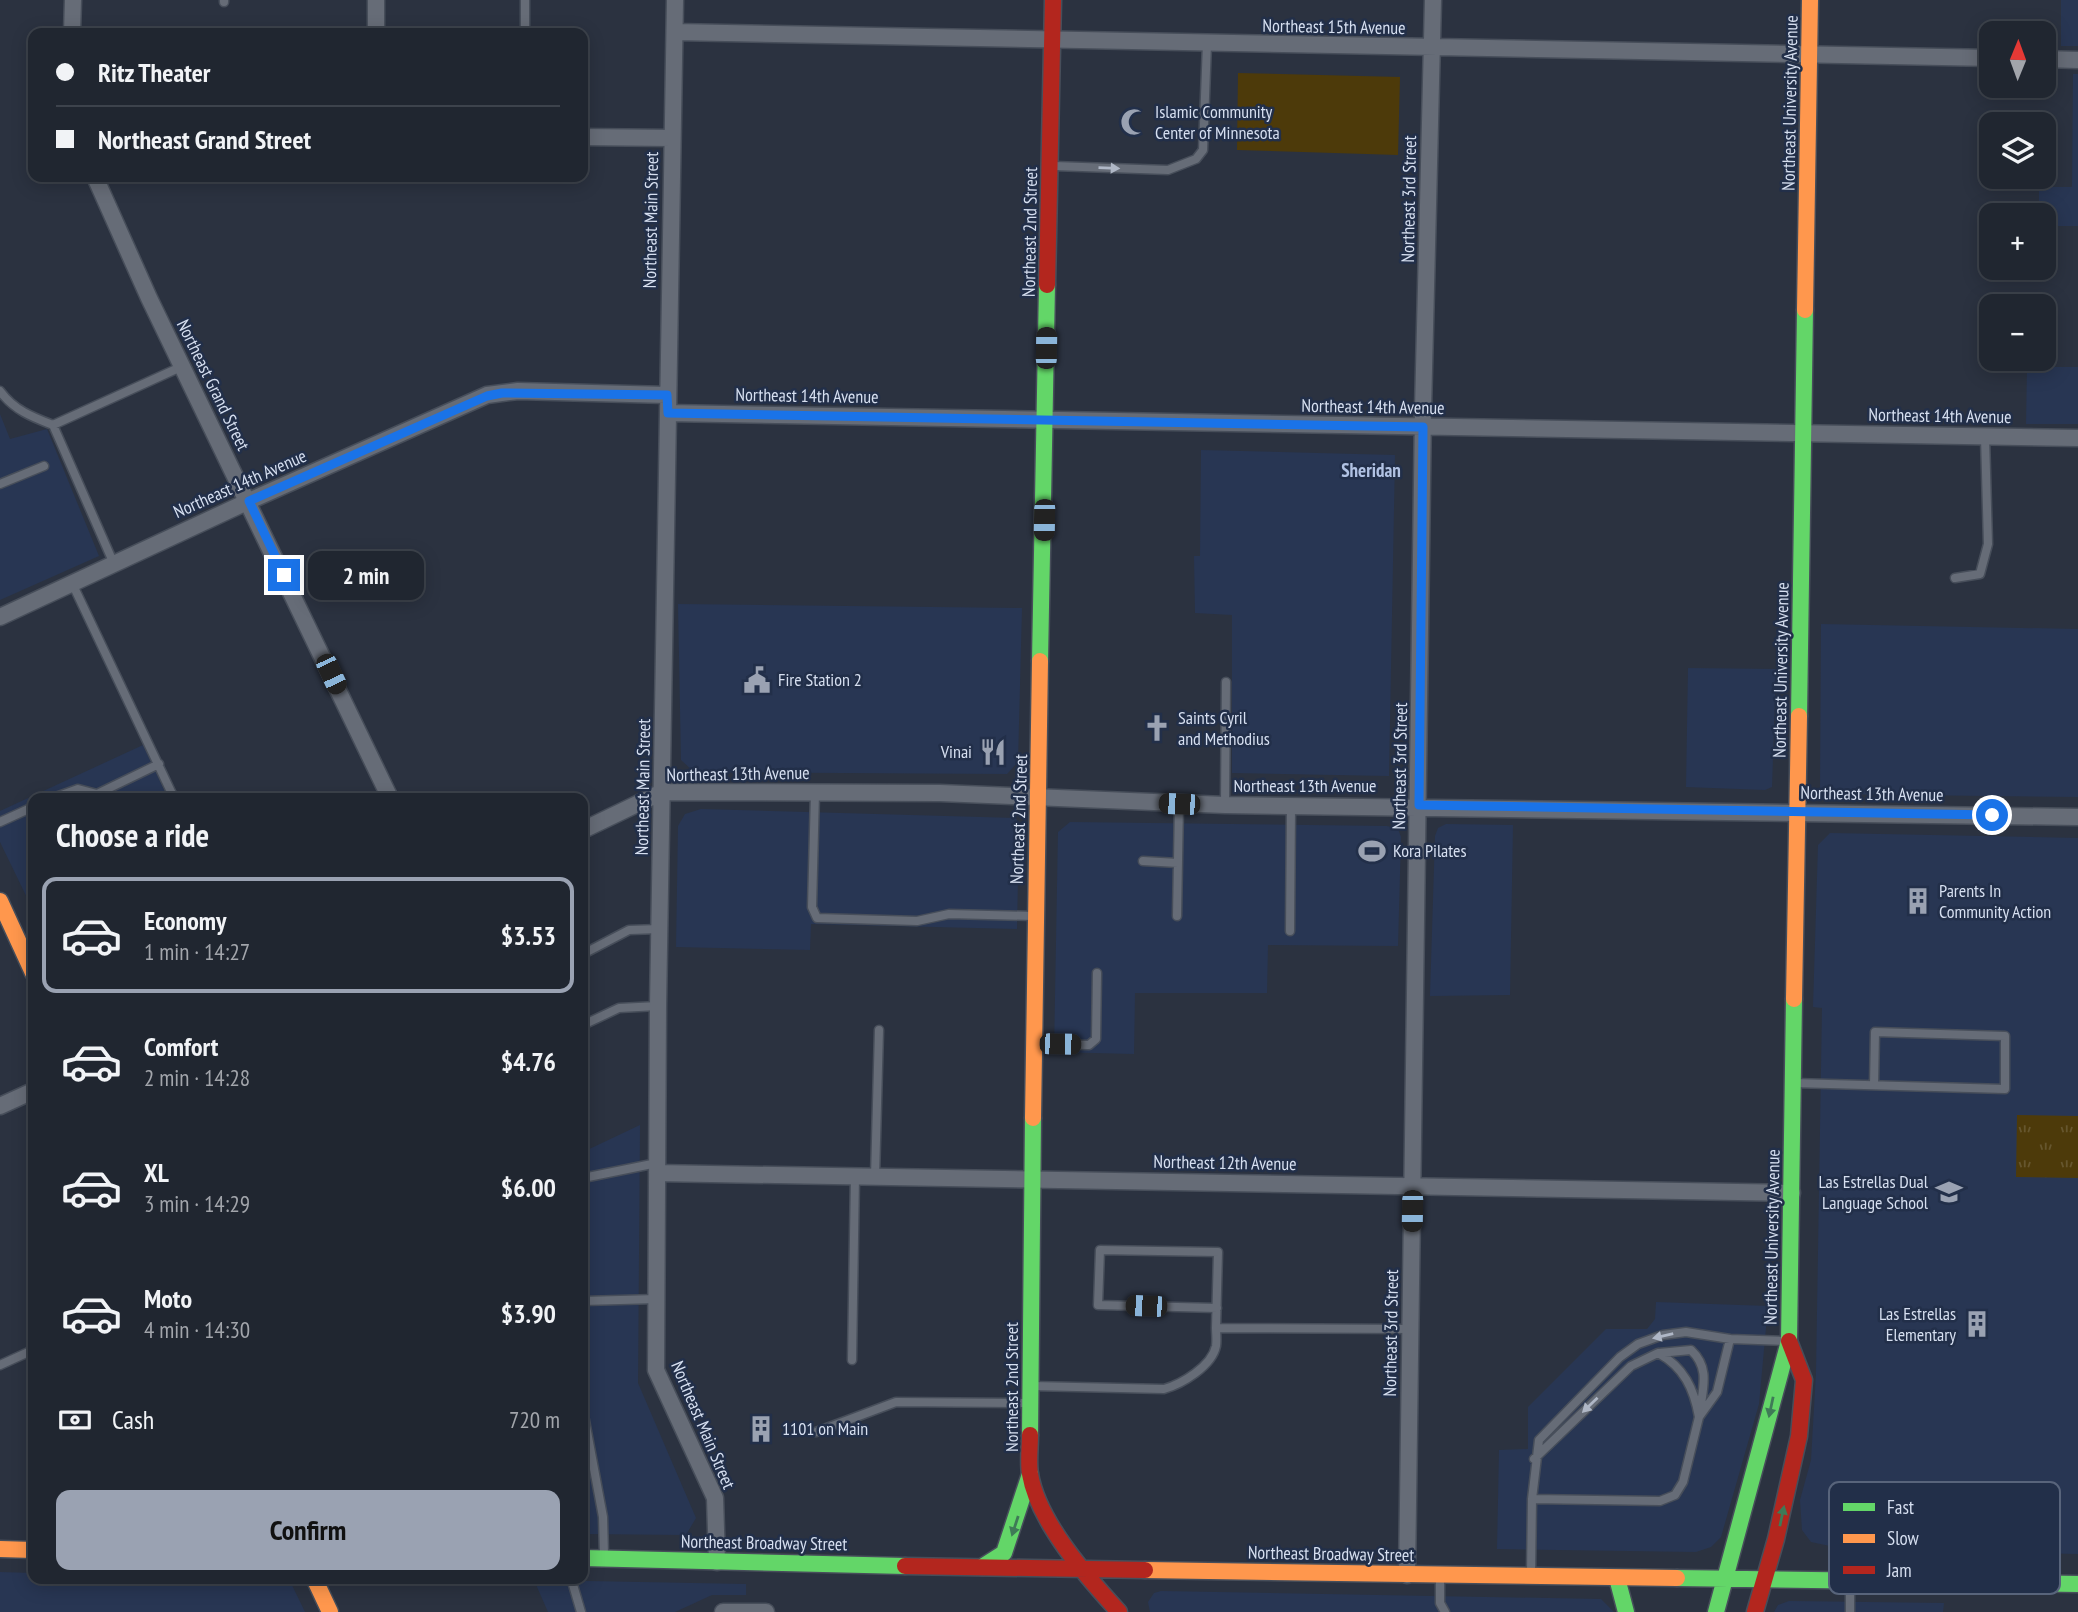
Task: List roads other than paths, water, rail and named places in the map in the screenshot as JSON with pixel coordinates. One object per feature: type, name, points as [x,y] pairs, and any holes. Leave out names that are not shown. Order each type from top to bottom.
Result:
[{"type":"main road","name":"Northeast 2nd Street","points":[[1053,0],[1035,916],[1030,1474],[1040,1503],[1081,1570],[1119,1612]]},
{"type":"main road","name":"Northeast University Avenue","points":[[1716,1612],[1789,1341],[1810,0]]},
{"type":"main road","points":[[0,901],[28,962]]},
{"type":"main road","name":"Northeast University Avenue","points":[[1755,1612],[1799,1436],[1804,1380],[1789,1341]]},
{"type":"main road","points":[[982,1567],[1004,1553],[1030,1474]]},
{"type":"main road","points":[[0,1549],[28,1550]]},
{"type":"main road","name":"Northeast Broadway Street","points":[[588,1558],[1081,1570],[1439,1576],[1531,1574],[1829,1583]]},
{"type":"main road","points":[[1617,1578],[1626,1612]]},
{"type":"main road","points":[[317,1584],[330,1612]]},
{"type":"main road","name":"Northeast Broadway Street","points":[[2060,1584],[2078,1584]]},
{"type":"street","points":[[72,28],[73,0]]},
{"type":"street","points":[[376,0],[376,28]]},
{"type":"street","name":"Northeast Main Street","points":[[675,0],[658,1006],[656,1370],[715,1498],[717,1562]]},
{"type":"street","name":"Northeast 3rd Street","points":[[1408,1575],[1423,427],[1433,0]]},
{"type":"street","name":"Northeast 15th Avenue","points":[[675,32],[1979,58]]},
{"type":"street","points":[[2056,59],[2078,60]]},
{"type":"street","points":[[588,137],[671,138]]},
{"type":"street","name":"Northeast Grand Street","points":[[97,182],[388,793]]},
{"type":"street","name":"Northeast 14th Avenue","points":[[0,617],[249,501],[487,396],[518,391],[667,395]]},
{"type":"street","name":"Northeast 14th Avenue","points":[[668,413],[2078,438]]},
{"type":"street","name":"Northeast 13th Avenue","points":[[588,828],[662,792],[1039,798],[1225,805],[1419,805],[2078,817]]},
{"type":"street","points":[[0,1107],[28,1093]]},
{"type":"street","name":"Northeast 12th Avenue","points":[[657,1168],[875,1177],[1792,1193]]},
{"type":"street","points":[[723,1612],[762,1611]]},
{"type":"lane","points":[[525,0],[525,28]]},
{"type":"lane","points":[[1051,166],[1168,170],[1196,159],[1203,150],[1207,43]]},
{"type":"lane","points":[[53,425],[183,366]]},
{"type":"lane","points":[[0,391],[9,403],[26,414],[53,425],[114,564]]},
{"type":"lane","points":[[1955,578],[1980,574],[1985,561],[1988,544],[1985,437]]},
{"type":"lane","points":[[0,484],[44,466]]},
{"type":"lane","points":[[72,583],[172,793]]},
{"type":"lane","points":[[1225,805],[1226,682]]},
{"type":"lane","points":[[99,793],[159,764]]},
{"type":"lane","points":[[67,793],[78,789],[93,793]]},
{"type":"lane","points":[[815,793],[812,907],[817,918],[917,921],[949,914],[1035,916]]},
{"type":"lane","points":[[1177,916],[1179,804]]},
{"type":"lane","points":[[1290,932],[1291,806]]},
{"type":"lane","points":[[0,822],[28,809]]},
{"type":"lane","points":[[1143,861],[1178,863]]},
{"type":"lane","points":[[588,951],[628,930],[660,929]]},
{"type":"lane","points":[[1035,1044],[1089,1045],[1096,1040],[1097,974]]},
{"type":"lane","points":[[588,1023],[619,1008],[658,1006]]},
{"type":"lane","points":[[875,1177],[879,1030]]},
{"type":"lane","points":[[1794,1083],[1874,1086],[2005,1089],[2005,1036],[1875,1032],[1874,1086]]},
{"type":"lane","points":[[588,1177],[657,1168]]},
{"type":"lane","points":[[852,1360],[855,1176]]},
{"type":"lane","points":[[816,1432],[896,1402],[1164,1389],[1175,1386],[1212,1356],[1216,1346],[1216,1328],[1217,1308],[1218,1252],[1100,1250],[1098,1305],[1217,1308]]},
{"type":"lane","points":[[588,1301],[657,1298]]},
{"type":"lane","points":[[1216,1328],[1410,1329]]},
{"type":"lane","points":[[1531,1574],[1534,1459],[1539,1440],[1620,1357],[1638,1344],[1663,1335],[1686,1332],[1730,1339],[1789,1341]]},
{"type":"lane","points":[[1699,1417],[1717,1392],[1730,1339]]},
{"type":"lane","points":[[1532,1499],[1660,1501],[1675,1495],[1683,1482],[1699,1417],[1705,1371],[1702,1360],[1691,1350],[1658,1353],[1631,1366],[1534,1459]]},
{"type":"lane","points":[[0,1365],[28,1352]]},
{"type":"lane","points":[[1658,1353],[1673,1361],[1694,1391],[1699,1417]]},
{"type":"lane","points":[[588,1436],[603,1517],[604,1558]]},
{"type":"lane","points":[[1439,1576],[1440,1603],[1445,1612]]},
{"type":"lane","points":[[573,1584],[581,1612]]},
{"type":"lane","points":[[1850,1594],[1850,1612]]},
{"type":"place","name":"Islamic Community Center of Minnesota","points":[[1134,122]]},
{"type":"place","name":"Fire Station 2","points":[[757,680]]},
{"type":"place","name":"Saints Cyril and Methodius","points":[[1157,728]]},
{"type":"place","name":"Vinai","points":[[993,752]]},
{"type":"place","name":"Kora Pilates","points":[[1372,851]]},
{"type":"place","name":"Parents In Community Action","points":[[1918,901]]},
{"type":"place","name":"Las Estrellas Dual Language School","points":[[1949,1192]]},
{"type":"place","name":"Las Estrellas Elementary","points":[[1977,1324]]},
{"type":"place","name":"1101 on Main","points":[[761,1429]]},
{"type":"district","name":"Sheridan","points":[[1371,470]]}]
